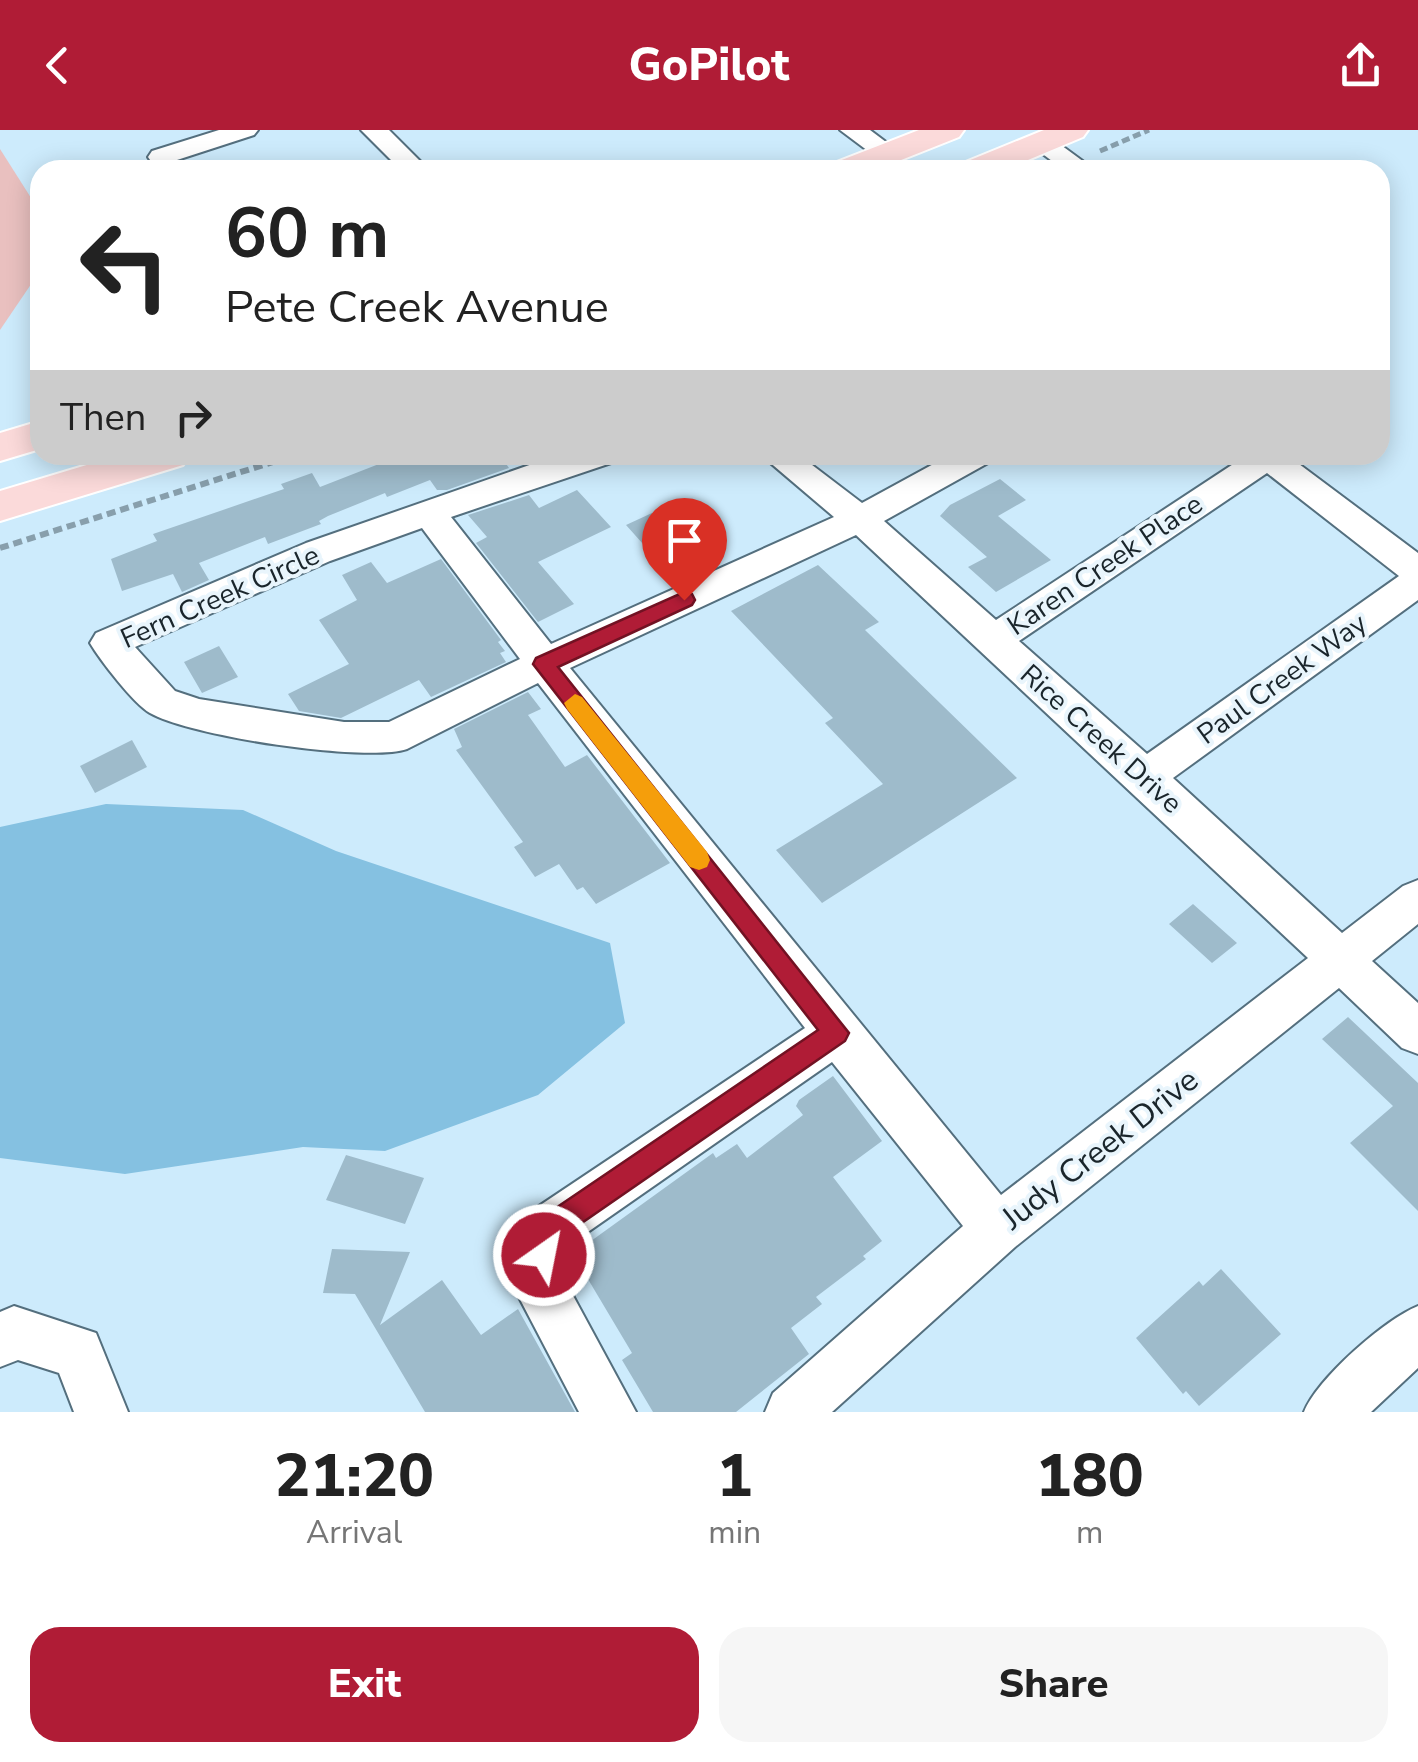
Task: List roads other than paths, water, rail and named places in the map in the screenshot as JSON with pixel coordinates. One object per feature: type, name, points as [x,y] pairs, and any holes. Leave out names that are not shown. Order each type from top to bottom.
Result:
[{"type":"main road","points":[[901,160],[948,130]]},
{"type":"main road","points":[[911,160],[938,156],[969,130]]},
{"type":"main road","points":[[1021,160],[1072,149]]},
{"type":"main road","points":[[0,447],[30,439]]},
{"type":"main road","points":[[0,478],[44,465]]},
{"type":"main road","points":[[0,506],[135,465]]},
{"type":"street","points":[[162,160],[244,130]]},
{"type":"street","points":[[374,130],[406,160]]},
{"type":"street","points":[[853,130],[895,160]]},
{"type":"street","name":"Fern Creek Circle","points":[[563,465],[318,552],[109,643],[162,702],[199,714],[344,738],[393,738],[544,664],[860,520],[958,465]]},
{"type":"street","name":"Rice Creek Drive","points":[[790,465],[860,520],[1145,777],[1418,1033]]},
{"type":"street","name":"Karen Creek Place","points":[[992,641],[1253,465]]},
{"type":"street","points":[[1278,465],[1418,572]]},
{"type":"street","points":[[430,514],[836,1033],[997,1229]]},
{"type":"street","name":"Paul Creek Way","points":[[1145,777],[1418,582]]},
{"type":"street","name":"Judy Creek Drive","points":[[792,1412],[997,1229],[1418,899]]},
{"type":"street","points":[[609,1412],[537,1282],[551,1228],[836,1033]]},
{"type":"street","points":[[0,1340],[14,1332],[77,1352],[100,1412]]},
{"type":"street","points":[[1331,1412],[1418,1332]]},
{"type":"water","points":[[106,804],[243,810],[336,851],[610,943],[625,1023],[538,1095],[385,1151],[303,1147],[125,1174],[0,1158],[0,827]]}]
